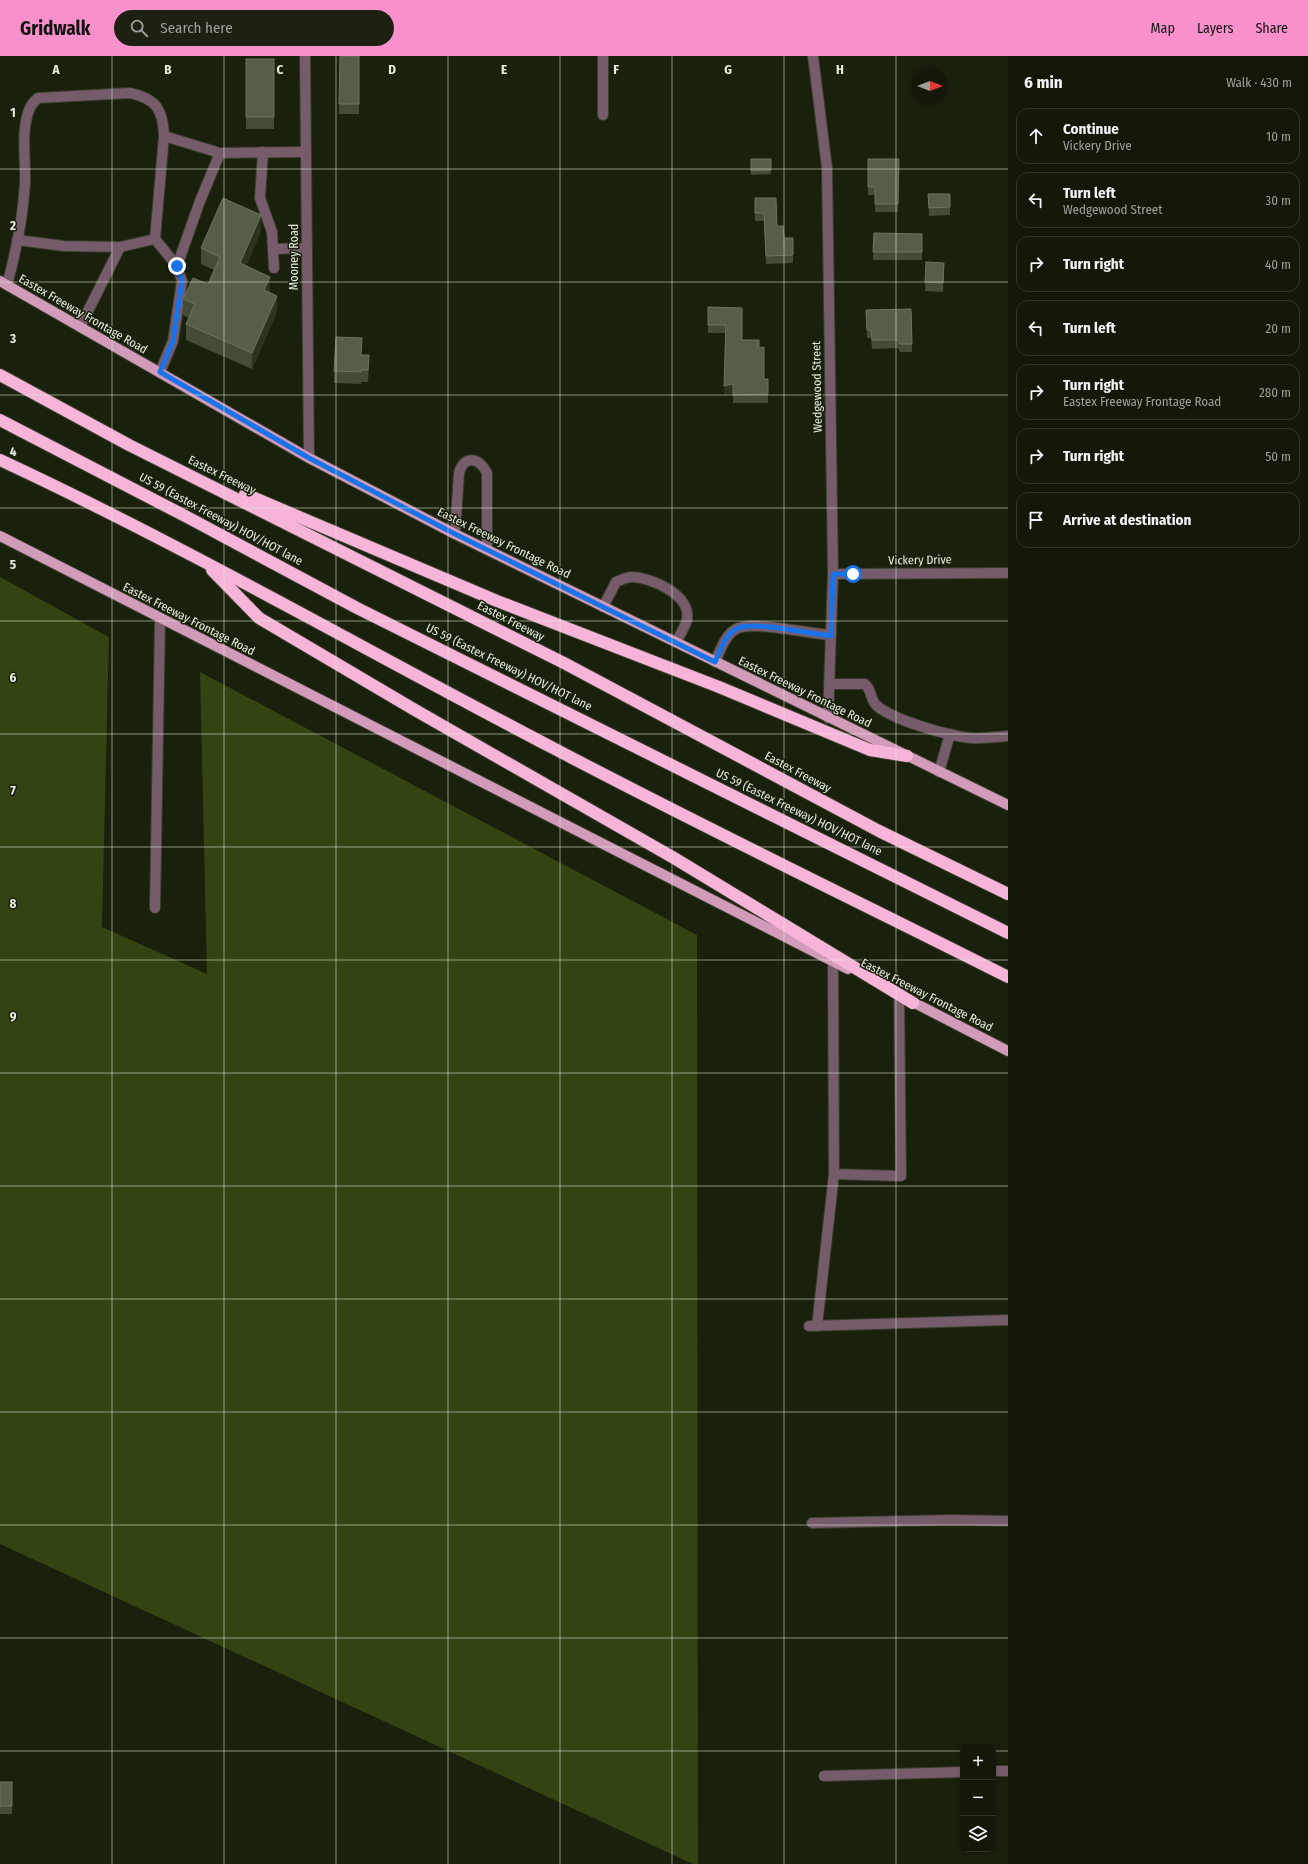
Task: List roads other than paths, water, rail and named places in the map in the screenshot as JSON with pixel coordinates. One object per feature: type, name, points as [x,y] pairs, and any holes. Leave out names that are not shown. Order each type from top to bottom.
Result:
[{"type":"highway","name":"Eastex Freeway","points":[[0,375],[129,444],[564,663],[879,831],[1008,894]]},
{"type":"highway","name":"US 59 (Eastex Freeway) HOV/HOT lane","points":[[0,420],[189,518],[357,608],[1008,933]]},
{"type":"highway","points":[[129,444],[497,601],[719,688],[870,750],[907,756]]},
{"type":"highway","points":[[0,460],[80,497],[556,750],[1008,978]]},
{"type":"highway","points":[[204,562],[259,618],[415,710],[674,858],[913,1002]]},
{"type":"main road","name":"Eastex Freeway Frontage Road","points":[[4,283],[309,458],[455,534],[1008,805]]},
{"type":"main road","name":"Eastex Freeway Frontage Road","points":[[0,536],[1008,1051]]},
{"type":"street","name":"Mooney Road","points":[[305,56],[309,458]]},
{"type":"street","points":[[603,56],[603,115]]},
{"type":"street","name":"Wedgewood Street","points":[[813,56],[827,168],[833,574],[828,718]]},
{"type":"street","points":[[4,283],[15,257],[25,183],[26,126],[28,112],[32,104],[38,98],[110,93],[130,93],[144,96],[154,102],[160,112],[163,122],[164,136],[155,239],[177,266],[182,281],[173,341],[160,372]]},
{"type":"street","points":[[164,136],[220,153],[306,152]]},
{"type":"street","points":[[263,152],[260,198],[272,232],[274,268]]},
{"type":"street","points":[[177,266],[200,201],[220,153]]},
{"type":"street","points":[[17,240],[64,246],[120,248],[155,239]]},
{"type":"street","points":[[80,327],[120,248]]},
{"type":"street","points":[[273,249],[307,248]]},
{"type":"street","points":[[455,534],[459,473],[462,464],[467,460],[477,461],[484,466],[487,473],[487,549]]},
{"type":"street","name":"Vickery Drive","points":[[833,574],[1008,572]]},
{"type":"street","points":[[603,607],[616,582],[630,577],[652,580],[674,593],[685,605],[687,620],[676,642]]},
{"type":"street","points":[[155,908],[160,619]]},
{"type":"street","points":[[715,662],[726,639],[736,628],[756,626],[831,636]]},
{"type":"street","points":[[829,684],[865,684],[870,689],[875,704],[885,711],[902,719],[950,734],[972,738],[1008,736]]},
{"type":"street","points":[[939,772],[950,734]]},
{"type":"street","points":[[833,962],[834,1174],[813,1326],[1008,1320]]},
{"type":"street","points":[[834,1174],[902,1176],[899,996]]},
{"type":"street","points":[[812,1523],[944,1520],[1008,1521]]},
{"type":"street","points":[[996,1771],[1008,1771]]},
{"type":"street","points":[[824,1776],[960,1772]]}]
